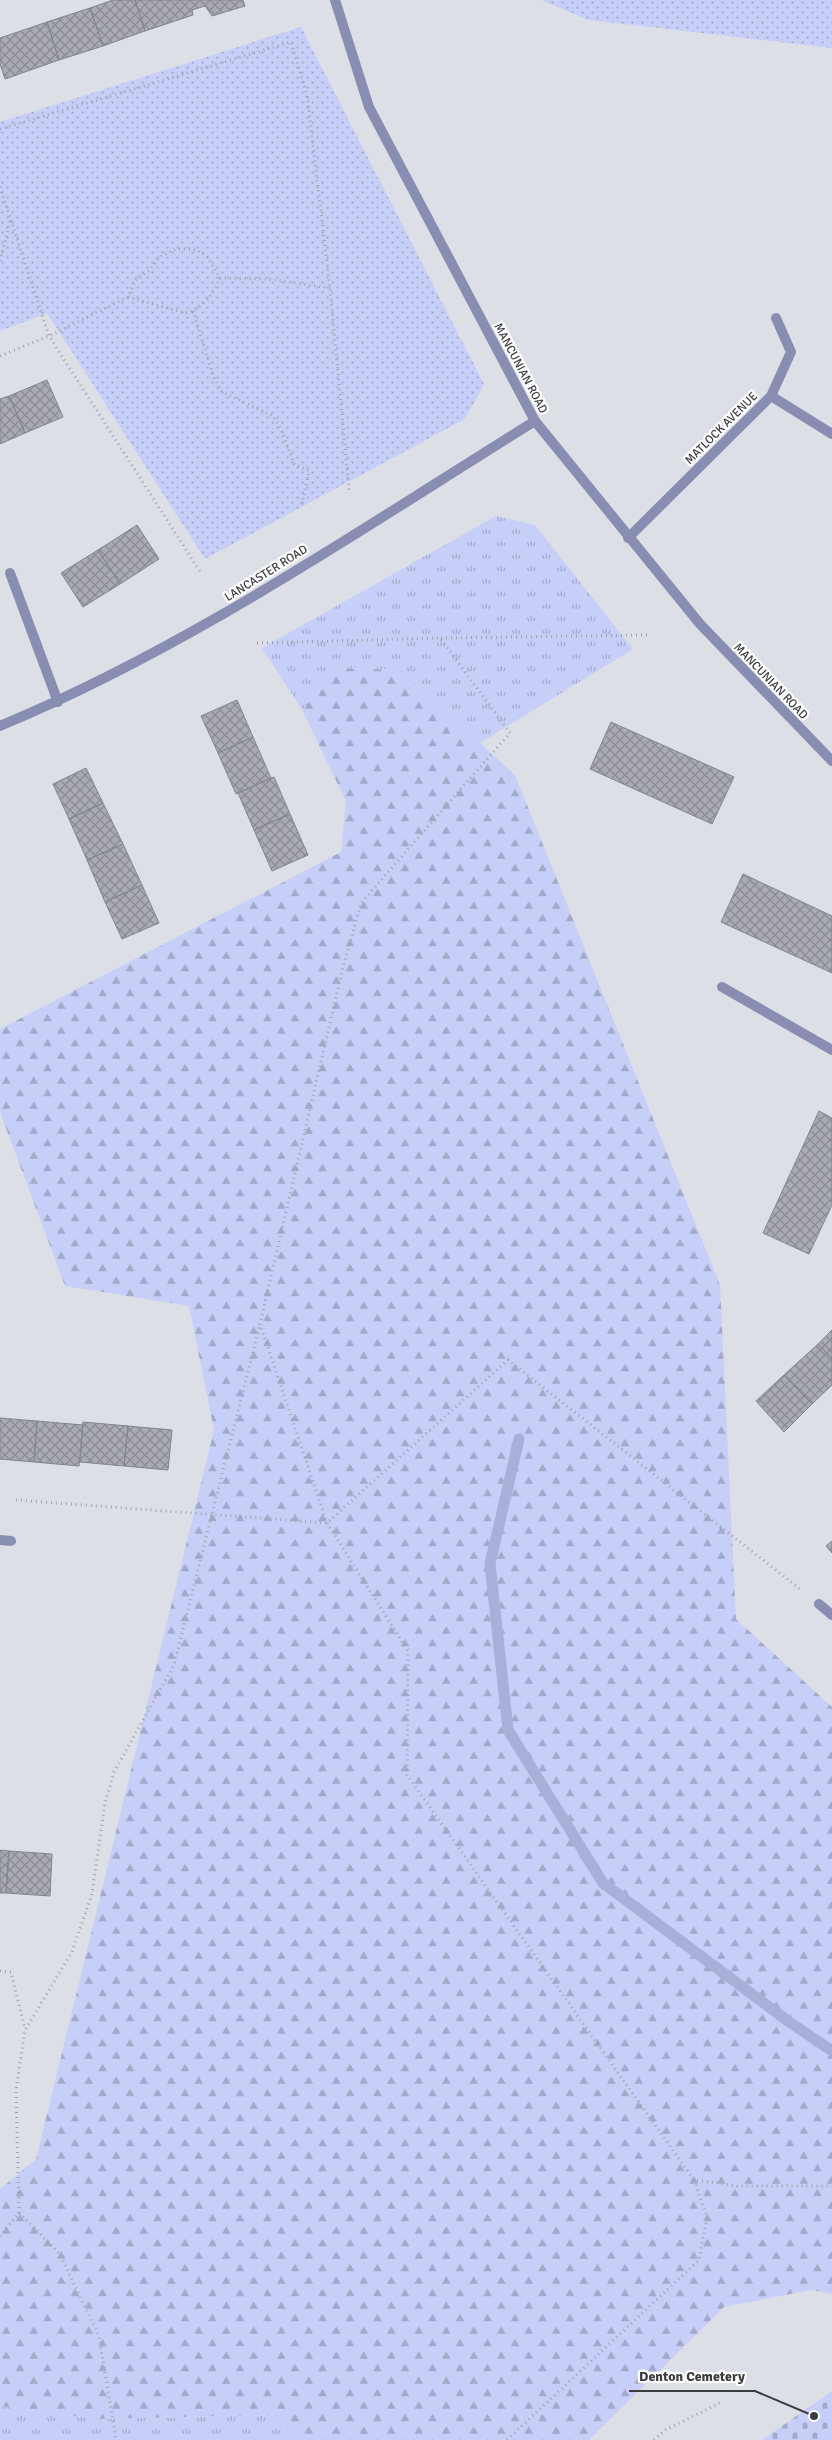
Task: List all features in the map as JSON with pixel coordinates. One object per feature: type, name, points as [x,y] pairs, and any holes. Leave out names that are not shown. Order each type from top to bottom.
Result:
[{"type":"street","name":"MANCUNIAN ROAD","points":[[335,0],[369,107],[535,421],[628,538],[700,624],[832,761]]},
{"type":"street","name":"MATLOCK AVENUE","points":[[628,538],[771,396],[791,352],[776,318]]},
{"type":"street","points":[[771,396],[832,434]]},
{"type":"street","name":"LANCASTER ROAD","points":[[0,726],[58,702],[237,607],[535,421]]},
{"type":"street","points":[[10,573],[58,702]]},
{"type":"street","points":[[722,987],[832,1050]]},
{"type":"street","points":[[819,1604],[832,1615]]},
{"type":"path","points":[[0,129],[291,42],[307,96],[330,288],[349,490]]},
{"type":"path","points":[[0,187],[49,336],[201,574]]},
{"type":"path","points":[[0,261],[10,219]]},
{"type":"path","points":[[0,356],[49,336],[128,297],[135,280],[150,270],[159,257],[176,249],[193,248],[206,255],[220,278]]},
{"type":"path","points":[[220,278],[267,279],[330,288]]},
{"type":"path","points":[[128,297],[185,313],[194,311],[213,294],[220,278]]},
{"type":"path","points":[[194,311],[214,378],[222,392],[273,416],[281,428],[294,464],[309,471],[301,508]]},
{"type":"path","points":[[257,643],[648,635]]},
{"type":"path","points":[[25,2030],[72,1952],[92,1894],[105,1803],[114,1772],[174,1665],[260,1324],[343,967],[361,903],[510,733],[440,638]]},
{"type":"path","points":[[260,1324],[327,1523],[408,1651],[407,1775],[694,2180],[707,2217],[699,2260],[507,2440]]},
{"type":"path","points":[[16,1500],[213,1513],[327,1523],[508,1360],[819,1604]]},
{"type":"path","points":[[0,1972],[11,1972],[25,2030],[16,2090],[18,2213],[0,2236]]},
{"type":"path","points":[[694,2180],[737,2186],[832,2186]]},
{"type":"path","points":[[18,2213],[59,2253],[99,2336],[116,2440]]},
{"type":"path","points":[[654,2440],[665,2430],[722,2402]]},
{"type":"green space","points":[[541,0],[832,0],[832,48],[589,20]]},
{"type":"green space","points":[[301,27],[484,384],[465,419],[205,559],[47,313],[0,331],[0,122]]},
{"type":"green space","points":[[496,516],[535,525],[633,649],[480,743],[401,670],[337,668],[302,710],[262,648]]},
{"type":"green space","points":[[337,668],[401,670],[515,775],[720,1285],[736,1619],[832,1707],[832,2294],[811,2290],[724,2307],[589,2440],[300,2440],[272,2415],[96,2419],[0,2406],[0,2189],[36,2159],[214,1430],[189,1306],[65,1286],[0,1112],[0,1029],[341,852],[346,801],[302,710]]},
{"type":"green space","points":[[832,2391],[832,2440],[762,2440]]},
{"type":"green space","points":[[0,2406],[96,2419],[272,2415],[300,2440],[0,2440]]},
{"type":"building","points":[[113,0],[135,0],[145,31],[103,46],[90,8]]},
{"type":"building","points":[[135,0],[243,0],[245,6],[212,16],[205,6],[192,10],[193,15],[145,31]]},
{"type":"building","points":[[90,8],[103,46],[59,60],[47,22]]},
{"type":"building","points":[[47,22],[59,60],[5,79],[0,64],[0,38]]},
{"type":"building","points":[[47,380],[63,417],[25,433],[9,396]]},
{"type":"building","points":[[9,396],[25,433],[0,444],[0,399]]},
{"type":"building","points":[[137,525],[159,559],[120,584],[98,550]]},
{"type":"building","points":[[98,550],[120,584],[83,607],[61,573]]},
{"type":"building","points":[[237,700],[253,737],[218,753],[201,716]]},
{"type":"building","points":[[611,722],[734,777],[712,824],[590,769]]},
{"type":"building","points":[[253,737],[271,778],[236,794],[218,753]]},
{"type":"building","points":[[86,768],[103,803],[69,819],[53,784]]},
{"type":"building","points":[[274,777],[290,814],[254,830],[238,793]]},
{"type":"building","points":[[103,803],[123,844],[87,860],[69,819]]},
{"type":"building","points":[[290,814],[308,855],[272,871],[254,830]]},
{"type":"building","points":[[123,844],[142,885],[105,902],[87,860]]},
{"type":"building","points":[[743,874],[832,916],[832,973],[721,922]]},
{"type":"building","points":[[142,885],[159,923],[122,939],[105,902]]},
{"type":"building","points":[[819,1111],[832,1118],[832,1205],[809,1254],[763,1233]]},
{"type":"building","points":[[832,1330],[832,1359],[818,1344]]},
{"type":"building","points":[[818,1344],[832,1359],[832,1385],[812,1404],[784,1375]]},
{"type":"building","points":[[784,1375],[812,1404],[784,1432],[756,1401]]},
{"type":"building","points":[[0,1418],[37,1421],[34,1462],[0,1459]]},
{"type":"building","points":[[37,1421],[83,1425],[79,1466],[34,1462]]},
{"type":"building","points":[[83,1422],[128,1426],[124,1466],[80,1462]]},
{"type":"building","points":[[128,1426],[172,1430],[168,1470],[124,1466]]},
{"type":"building","points":[[832,1541],[832,1553],[826,1546]]},
{"type":"building","points":[[0,1850],[9,1851],[6,1893],[0,1893]]},
{"type":"building","points":[[9,1851],[52,1854],[50,1896],[6,1893]]},
{"type":"waterway","points":[[519,1439],[490,1564],[508,1730],[603,1883],[788,2021],[832,2051]]},
{"type":"place","name":"Denton Cemetery","points":[[814,2416]]}]
